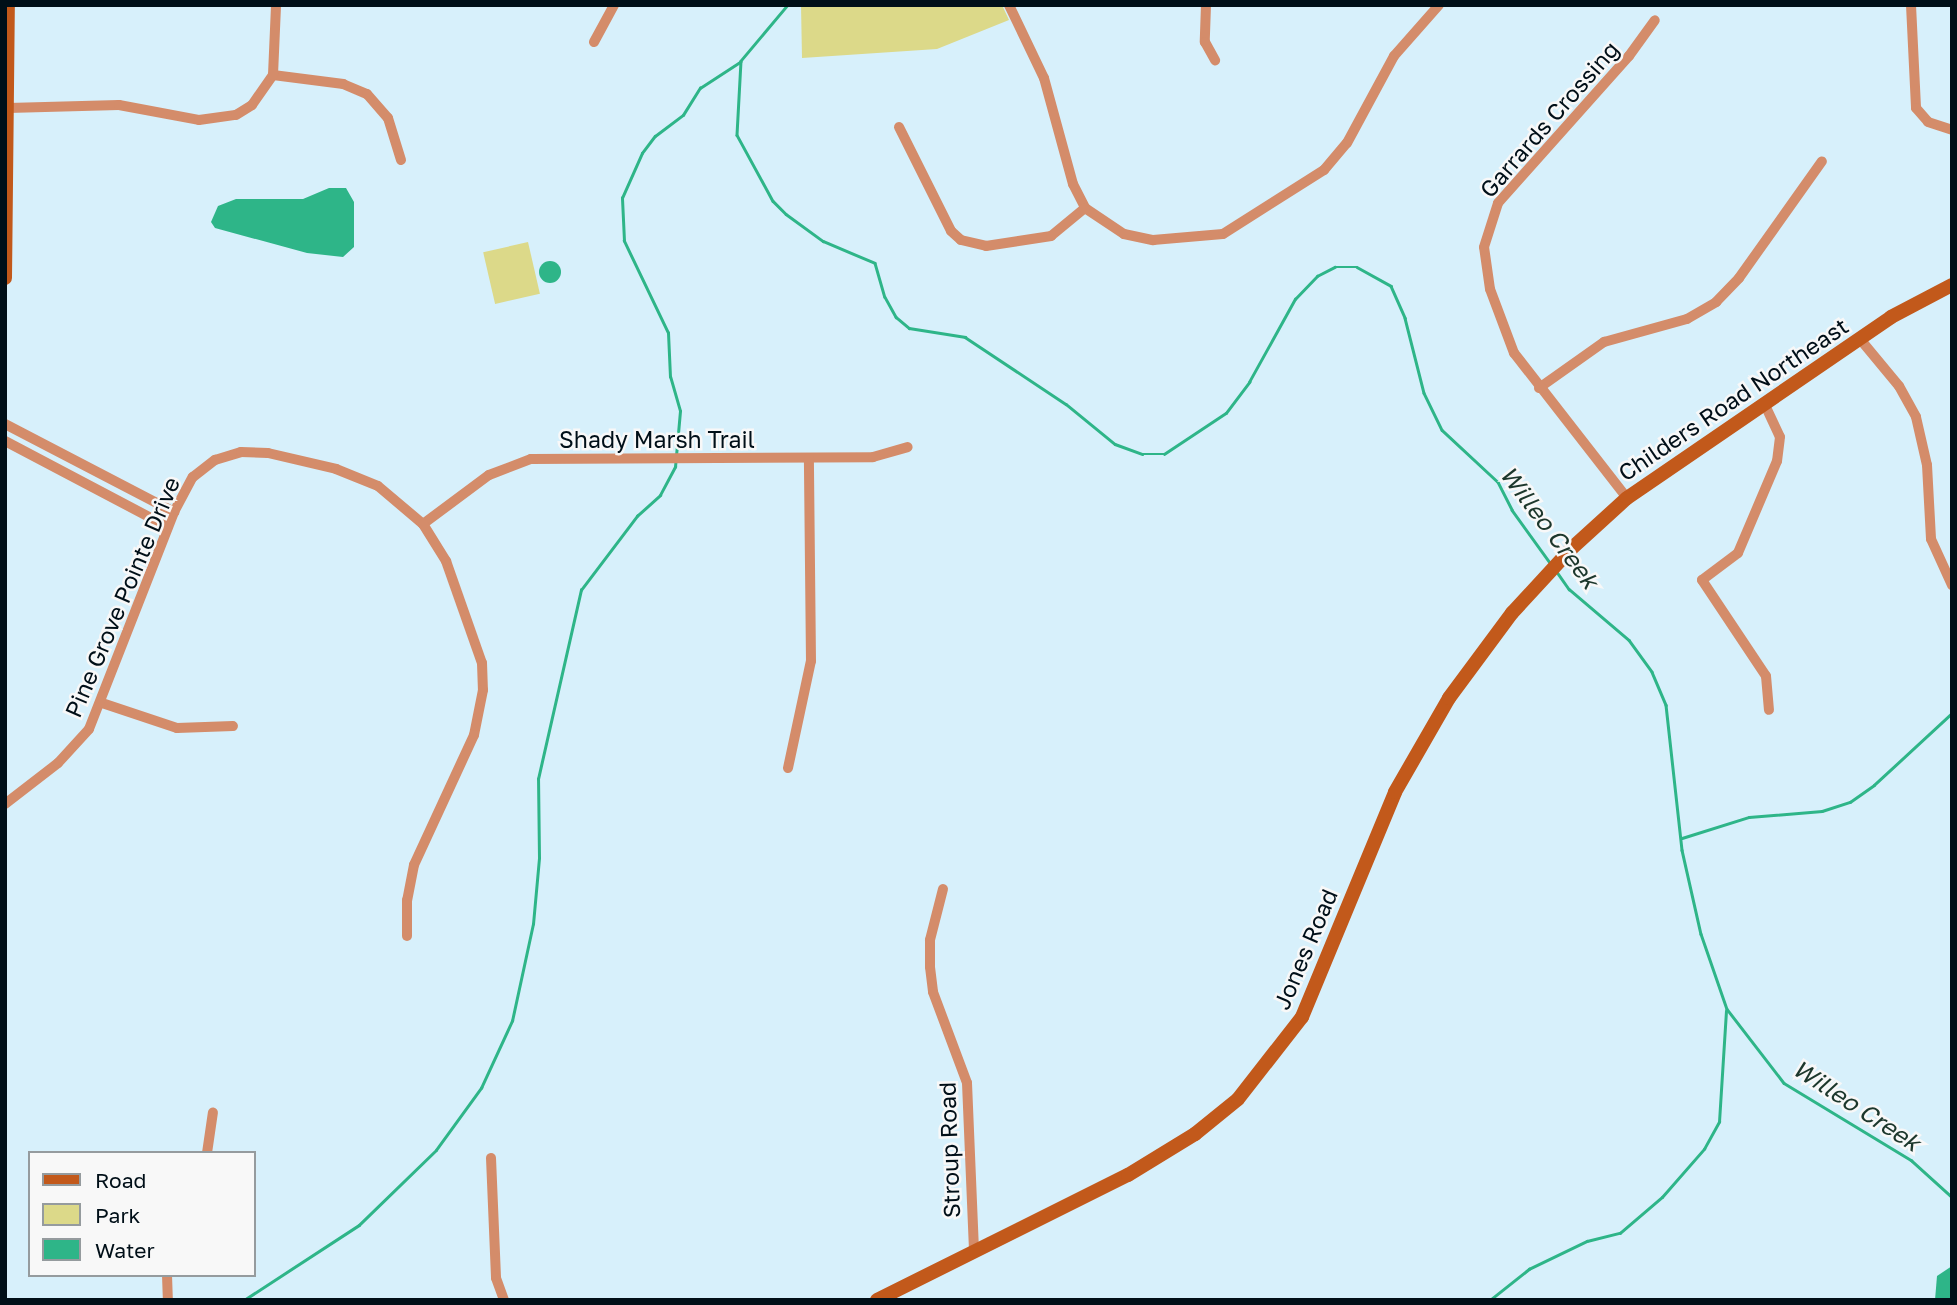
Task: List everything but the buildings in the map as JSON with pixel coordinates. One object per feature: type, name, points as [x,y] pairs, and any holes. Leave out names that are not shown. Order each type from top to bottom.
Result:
[{"type":"street","points":[[5,278],[8,5]]},
{"type":"street","points":[[8,108],[119,105],[216,120],[252,105],[273,75],[276,5]]},
{"type":"street","points":[[594,42],[614,5]]},
{"type":"street","points":[[1009,5],[1044,78],[1073,184],[1085,208],[1108,227],[1138,238],[1203,237],[1241,226],[1310,181],[1336,158],[1394,56],[1438,5]]},
{"type":"street","points":[[1206,5],[1205,42],[1215,60]]},
{"type":"street","points":[[1911,5],[1916,108],[1928,122],[1952,130]]},
{"type":"street","name":"Garrards Crossing","points":[[1627,498],[1514,353],[1490,289],[1484,247],[1491,219],[1503,197],[1629,56],[1655,20]]},
{"type":"street","points":[[273,75],[343,84],[367,94],[388,118],[401,160]]},
{"type":"street","points":[[900,127],[951,231],[961,240],[986,246],[1051,236],[1085,208]]},
{"type":"street","points":[[1539,388],[1604,342],[1687,319],[1716,302],[1739,278],[1822,161]]},
{"type":"street","name":"Childers Road Northeast","points":[[1553,568],[1627,498],[1908,307],[1952,285]]},
{"type":"street","points":[[1860,339],[1899,386],[1916,417],[1927,465],[1931,539],[1952,584]]},
{"type":"street","points":[[1765,405],[1780,437],[1777,461],[1738,553],[1702,580],[1766,676],[1769,710]]},
{"type":"street","points":[[5,424],[174,512]]},
{"type":"street","points":[[5,441],[168,527]]},
{"type":"street","name":"Shady Marsh Trail","points":[[423,524],[489,475],[531,459],[873,457],[908,447]]},
{"type":"street","name":"Pine Grove Pointe Drive","points":[[5,804],[71,752],[102,703],[174,512],[185,488],[204,468],[228,455],[255,452],[360,477],[395,497],[423,524],[446,561],[475,636],[483,690],[474,735],[414,864],[407,900],[407,936]]},
{"type":"street","points":[[788,768],[811,661],[809,458]]},
{"type":"street","name":"Jones Road","points":[[877,1300],[1171,1151],[1217,1118],[1257,1079],[1316,992],[1378,829],[1414,756],[1479,654],[1553,568]]},
{"type":"street","points":[[102,703],[177,728],[233,726]]},
{"type":"street","name":"Stroup Road","points":[[943,889],[932,932],[930,967],[933,992],[967,1083],[974,1250]]},
{"type":"street","points":[[207,1151],[214,1112]]},
{"type":"street","points":[[491,1158],[496,1278],[504,1300]]},
{"type":"street","points":[[167,1277],[168,1300]]},
{"type":"green space","points":[[801,5],[1002,5],[1009,20],[937,49],[802,58]]},
{"type":"green space","points":[[528,242],[540,294],[495,304],[483,252]]},
{"type":"water","points":[[329,188],[346,188],[354,202],[354,247],[343,257],[307,253],[215,228],[211,222],[218,206],[236,199],[303,199]]},
{"type":"water","points":[[550,261],[558,264],[561,272],[558,280],[550,283],[542,280],[539,272],[542,264]]},
{"type":"water","points":[[1952,1266],[1952,1300],[1935,1300],[1937,1276]]},
{"type":"waterway","name":"Willeo Creek","points":[[788,5],[741,61],[737,135],[773,201],[786,214],[823,241],[875,263],[885,297],[896,317],[909,328],[965,337],[1066,404],[1115,444],[1142,454],[1164,454],[1226,413],[1249,382],[1295,299],[1317,276],[1335,267],[1357,267],[1391,286],[1405,318],[1424,393],[1442,430],[1498,482],[1512,510],[1551,564]]},
{"type":"waterway","points":[[244,1300],[359,1225],[436,1150],[481,1088],[512,1021],[533,924],[539,858],[538,779],[581,590],[637,516],[660,495],[675,467],[680,411],[670,377],[668,333],[624,241],[622,198],[642,153],[655,136],[683,115],[700,88],[740,62]]},
{"type":"waterway","name":"Willeo Creek","points":[[1557,572],[1569,589],[1629,640],[1652,672],[1666,705],[1682,850],[1701,934],[1727,1009],[1784,1083],[1911,1160],[1952,1197]]},
{"type":"waterway","points":[[1682,838],[1749,817],[1822,811],[1850,802],[1874,785],[1952,713]]},
{"type":"waterway","points":[[1490,1300],[1529,1269],[1587,1241],[1620,1233],[1662,1197],[1704,1149],[1719,1122],[1726,1011]]}]
